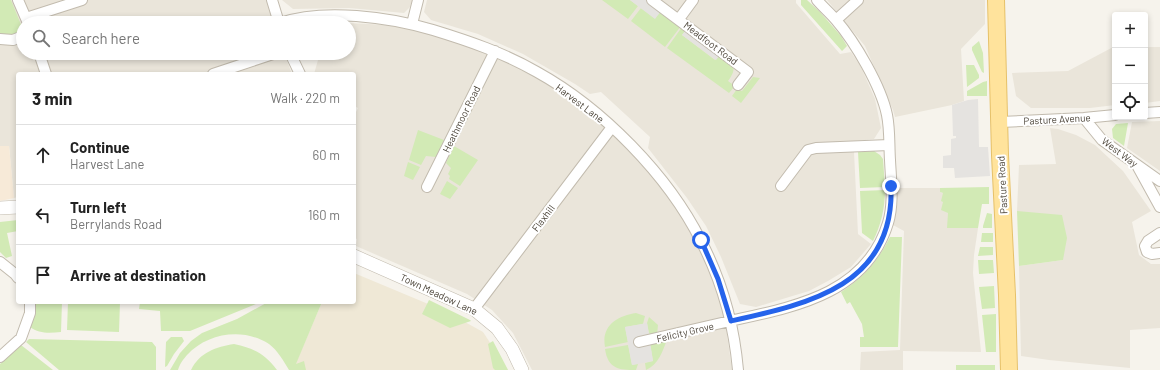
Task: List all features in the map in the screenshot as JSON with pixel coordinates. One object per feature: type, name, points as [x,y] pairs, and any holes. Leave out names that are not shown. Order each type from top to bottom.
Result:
[{"type":"main road","name":"Pasture Road","points":[[996,0],[1009,370]]},
{"type":"street","points":[[18,0],[25,16]]},
{"type":"street","points":[[38,16],[82,0]]},
{"type":"street","points":[[272,0],[278,16]]},
{"type":"street","points":[[412,24],[418,0]]},
{"type":"street","name":"Meadfoot Road","points":[[652,0],[748,72],[738,85]]},
{"type":"street","name":"Meadfoot Road","points":[[679,19],[693,0]]},
{"type":"street","name":"Felicity Grove","points":[[639,342],[781,310],[817,298],[840,286],[853,277],[865,265],[878,246],[889,222],[891,208],[887,115],[878,86],[851,40],[836,20],[817,0]]},
{"type":"street","points":[[836,20],[858,0]]},
{"type":"street","name":"Harvest Lane","points":[[314,16],[342,16]]},
{"type":"street","name":"Harvest Lane","points":[[356,17],[412,24],[464,39],[495,51],[544,76],[590,108],[612,127],[639,153],[661,179],[683,209],[701,240],[718,279],[731,321],[738,370]]},
{"type":"street","points":[[0,39],[12,40],[16,39]]},
{"type":"street","name":"Heathmoor Road","points":[[427,187],[495,51]]},
{"type":"street","points":[[41,60],[45,72]]},
{"type":"street","points":[[219,72],[255,60]]},
{"type":"street","points":[[293,60],[299,72]]},
{"type":"street","points":[[1148,113],[1160,112]]},
{"type":"street","name":"Pasture Avenue","points":[[1000,122],[1112,115]]},
{"type":"street","name":"West Way","points":[[1084,118],[1102,140],[1160,181]]},
{"type":"street","name":"Flaxhill","points":[[474,309],[612,127]]},
{"type":"street","points":[[781,186],[808,150],[816,148],[889,145]]},
{"type":"street","points":[[1136,164],[1160,207]]},
{"type":"street","points":[[0,208],[16,208]]},
{"type":"street","points":[[1160,233],[1148,241],[1145,246],[1147,252],[1152,254],[1160,253]]},
{"type":"street","name":"Town Meadow Lane","points":[[356,257],[474,309],[497,328],[512,349],[522,370]]},
{"type":"street","points":[[0,262],[16,275]]},
{"type":"street","points":[[0,357],[21,338],[30,313],[30,304]]},
{"type":"shaded area","points":[[0,0],[267,0],[271,16],[16,16],[16,60],[287,60],[291,72],[16,72],[16,198],[14,198],[9,146],[0,146]]},
{"type":"shaded area","points":[[282,0],[412,0],[410,7],[404,13],[349,8],[293,9]]},
{"type":"shaded area","points":[[427,0],[796,0],[796,3],[840,54],[851,52],[861,67],[875,99],[881,128],[874,139],[855,141],[854,152],[858,234],[871,244],[851,267],[809,291],[756,307],[740,304],[721,257],[706,226],[687,198],[648,148],[650,137],[601,92],[590,94],[523,54],[478,34],[431,20],[424,12]]},
{"type":"shaded area","points":[[630,0],[646,0],[661,11],[655,19]]},
{"type":"shaded area","points":[[827,0],[985,0],[985,24],[961,49],[964,101],[895,117],[865,46]]},
{"type":"shaded area","points":[[356,23],[387,25],[419,31],[466,45],[504,60],[536,76],[598,119],[636,156],[661,186],[692,231],[706,259],[723,305],[732,370],[532,370],[513,333],[492,310],[467,294],[356,246],[356,112],[358,108],[356,107],[356,72],[315,72],[318,60],[356,60]]},
{"type":"shaded area","points":[[686,30],[720,55],[716,60],[682,35]]},
{"type":"shaded area","points":[[1148,47],[1160,47],[1160,101],[1148,103]]},
{"type":"shaded area","points":[[1112,48],[1112,105],[1090,108],[1031,108],[1016,96],[1012,73],[1068,71]]},
{"type":"shaded area","points":[[978,99],[979,147],[988,147],[990,176],[955,178],[954,168],[943,168],[943,156],[951,155],[951,139],[956,138],[956,136],[953,136],[952,105],[968,100]]},
{"type":"shaded area","points":[[1160,121],[1160,171],[1127,148],[1132,122]]},
{"type":"shaded area","points":[[1050,128],[1076,135],[1095,145],[1123,171],[1151,211],[1132,222],[1139,255],[1151,264],[1160,264],[1160,328],[1130,330],[1130,368],[1021,356],[1019,266],[1063,260],[1017,211],[1019,165],[1056,164]]},
{"type":"shaded area","points":[[0,146],[9,146],[14,198],[0,201]]},
{"type":"shaded area","points":[[898,188],[940,188],[940,192],[943,193],[943,202],[948,213],[948,228],[978,228],[973,273],[981,352],[903,351],[903,370],[860,370],[861,352],[900,350],[904,231],[893,225],[897,208]]},
{"type":"shaded area","points":[[356,274],[445,311],[483,332],[508,370],[293,370],[321,304],[356,304]]},
{"type":"shaded area","points":[[647,323],[653,361],[632,365],[625,327]]},
{"type":"green space","points":[[0,0],[11,0],[18,16],[16,16],[16,35],[0,35]]},
{"type":"green space","points":[[602,0],[630,0],[638,6],[628,19]]},
{"type":"green space","points":[[801,0],[807,0],[820,12],[841,36],[847,46],[842,51],[801,5]]},
{"type":"green space","points":[[641,8],[655,18],[661,11],[681,26],[665,47],[631,21]]},
{"type":"green space","points":[[682,27],[686,30],[682,35],[715,60],[720,55],[731,63],[733,66],[733,72],[728,81],[735,86],[729,93],[667,48]]},
{"type":"green space","points":[[979,41],[983,53],[984,73],[982,72],[972,50],[972,47]]},
{"type":"green space","points":[[966,65],[974,65],[979,75],[979,78],[967,87]]},
{"type":"green space","points":[[753,77],[760,78],[741,103],[732,96],[737,89],[742,91]]},
{"type":"green space","points":[[987,81],[987,96],[967,96],[967,91]]},
{"type":"green space","points":[[1128,123],[1124,146],[1113,138],[1112,129],[1116,124]]},
{"type":"green space","points":[[418,130],[444,140],[436,157],[426,156],[421,165],[409,160]]},
{"type":"green space","points":[[454,146],[478,160],[460,186],[449,179],[450,176],[448,174],[451,168],[446,163]]},
{"type":"green space","points":[[874,151],[883,159],[885,187],[860,188],[858,152]]},
{"type":"green space","points":[[408,162],[420,167],[413,180],[404,176]]},
{"type":"green space","points":[[447,181],[458,188],[450,199],[440,194]]},
{"type":"green space","points":[[989,187],[989,204],[982,204],[978,228],[947,228],[948,213],[941,210],[943,193],[940,192],[940,188]]},
{"type":"green space","points":[[885,190],[882,216],[873,241],[862,233],[860,191]]},
{"type":"green space","points":[[1017,211],[1062,215],[1067,238],[1063,260],[1019,266]]},
{"type":"green space","points":[[987,213],[992,214],[992,228],[983,228]]},
{"type":"green space","points":[[16,220],[16,231],[7,233],[12,256],[6,258],[0,252],[0,222]]},
{"type":"green space","points":[[982,233],[993,233],[993,242],[981,242]]},
{"type":"green space","points":[[890,237],[902,237],[898,347],[860,347],[860,337],[864,337],[862,324],[850,302],[847,304],[841,292],[863,275],[880,254]]},
{"type":"green space","points":[[980,247],[993,247],[993,255],[978,256]]},
{"type":"green space","points":[[978,260],[993,260],[994,273],[979,274]]},
{"type":"green space","points":[[994,286],[995,308],[982,309],[979,287]]},
{"type":"green space","points":[[429,300],[471,321],[450,328],[422,314]]},
{"type":"green space","points":[[34,304],[62,304],[61,332],[41,332],[30,327]]},
{"type":"green space","points":[[68,304],[120,304],[119,332],[67,330]]},
{"type":"green space","points":[[140,304],[256,304],[190,331],[161,331],[160,311],[139,309]]},
{"type":"green space","points":[[264,304],[321,304],[296,364],[304,361],[306,370],[289,370],[278,353],[269,344],[248,335],[237,334],[215,337],[205,342],[187,355],[178,370],[170,370],[180,353],[191,341],[202,333],[237,319]]},
{"type":"green space","points":[[636,313],[645,316],[643,324],[625,327],[628,342],[605,347],[604,339],[608,327],[623,316]]},
{"type":"green space","points":[[996,314],[996,352],[986,352],[982,315]]},
{"type":"green space","points":[[649,317],[658,325],[657,335],[652,336],[649,333],[647,323]]},
{"type":"green space","points":[[171,337],[182,337],[184,341],[165,367],[166,342]]},
{"type":"green space","points":[[29,339],[152,342],[156,347],[156,370],[59,370],[26,342]]},
{"type":"green space","points":[[667,340],[657,361],[646,370],[645,363],[653,361],[650,344]]},
{"type":"green space","points":[[493,341],[508,370],[495,370],[493,368],[488,344]]},
{"type":"green space","points":[[234,344],[258,352],[268,359],[277,370],[191,370],[199,359],[209,351]]},
{"type":"green space","points":[[21,345],[53,370],[0,370],[0,364]]},
{"type":"green space","points":[[628,345],[632,365],[638,364],[636,370],[624,370],[615,367],[606,356],[605,349]]},
{"type":"green space","points":[[956,365],[995,365],[995,370],[956,370]]},
{"type":"route","points":[[701,240],[718,279],[731,321],[781,310],[817,298],[834,290],[853,277],[865,265],[884,236],[889,222],[891,208],[891,186]]}]
